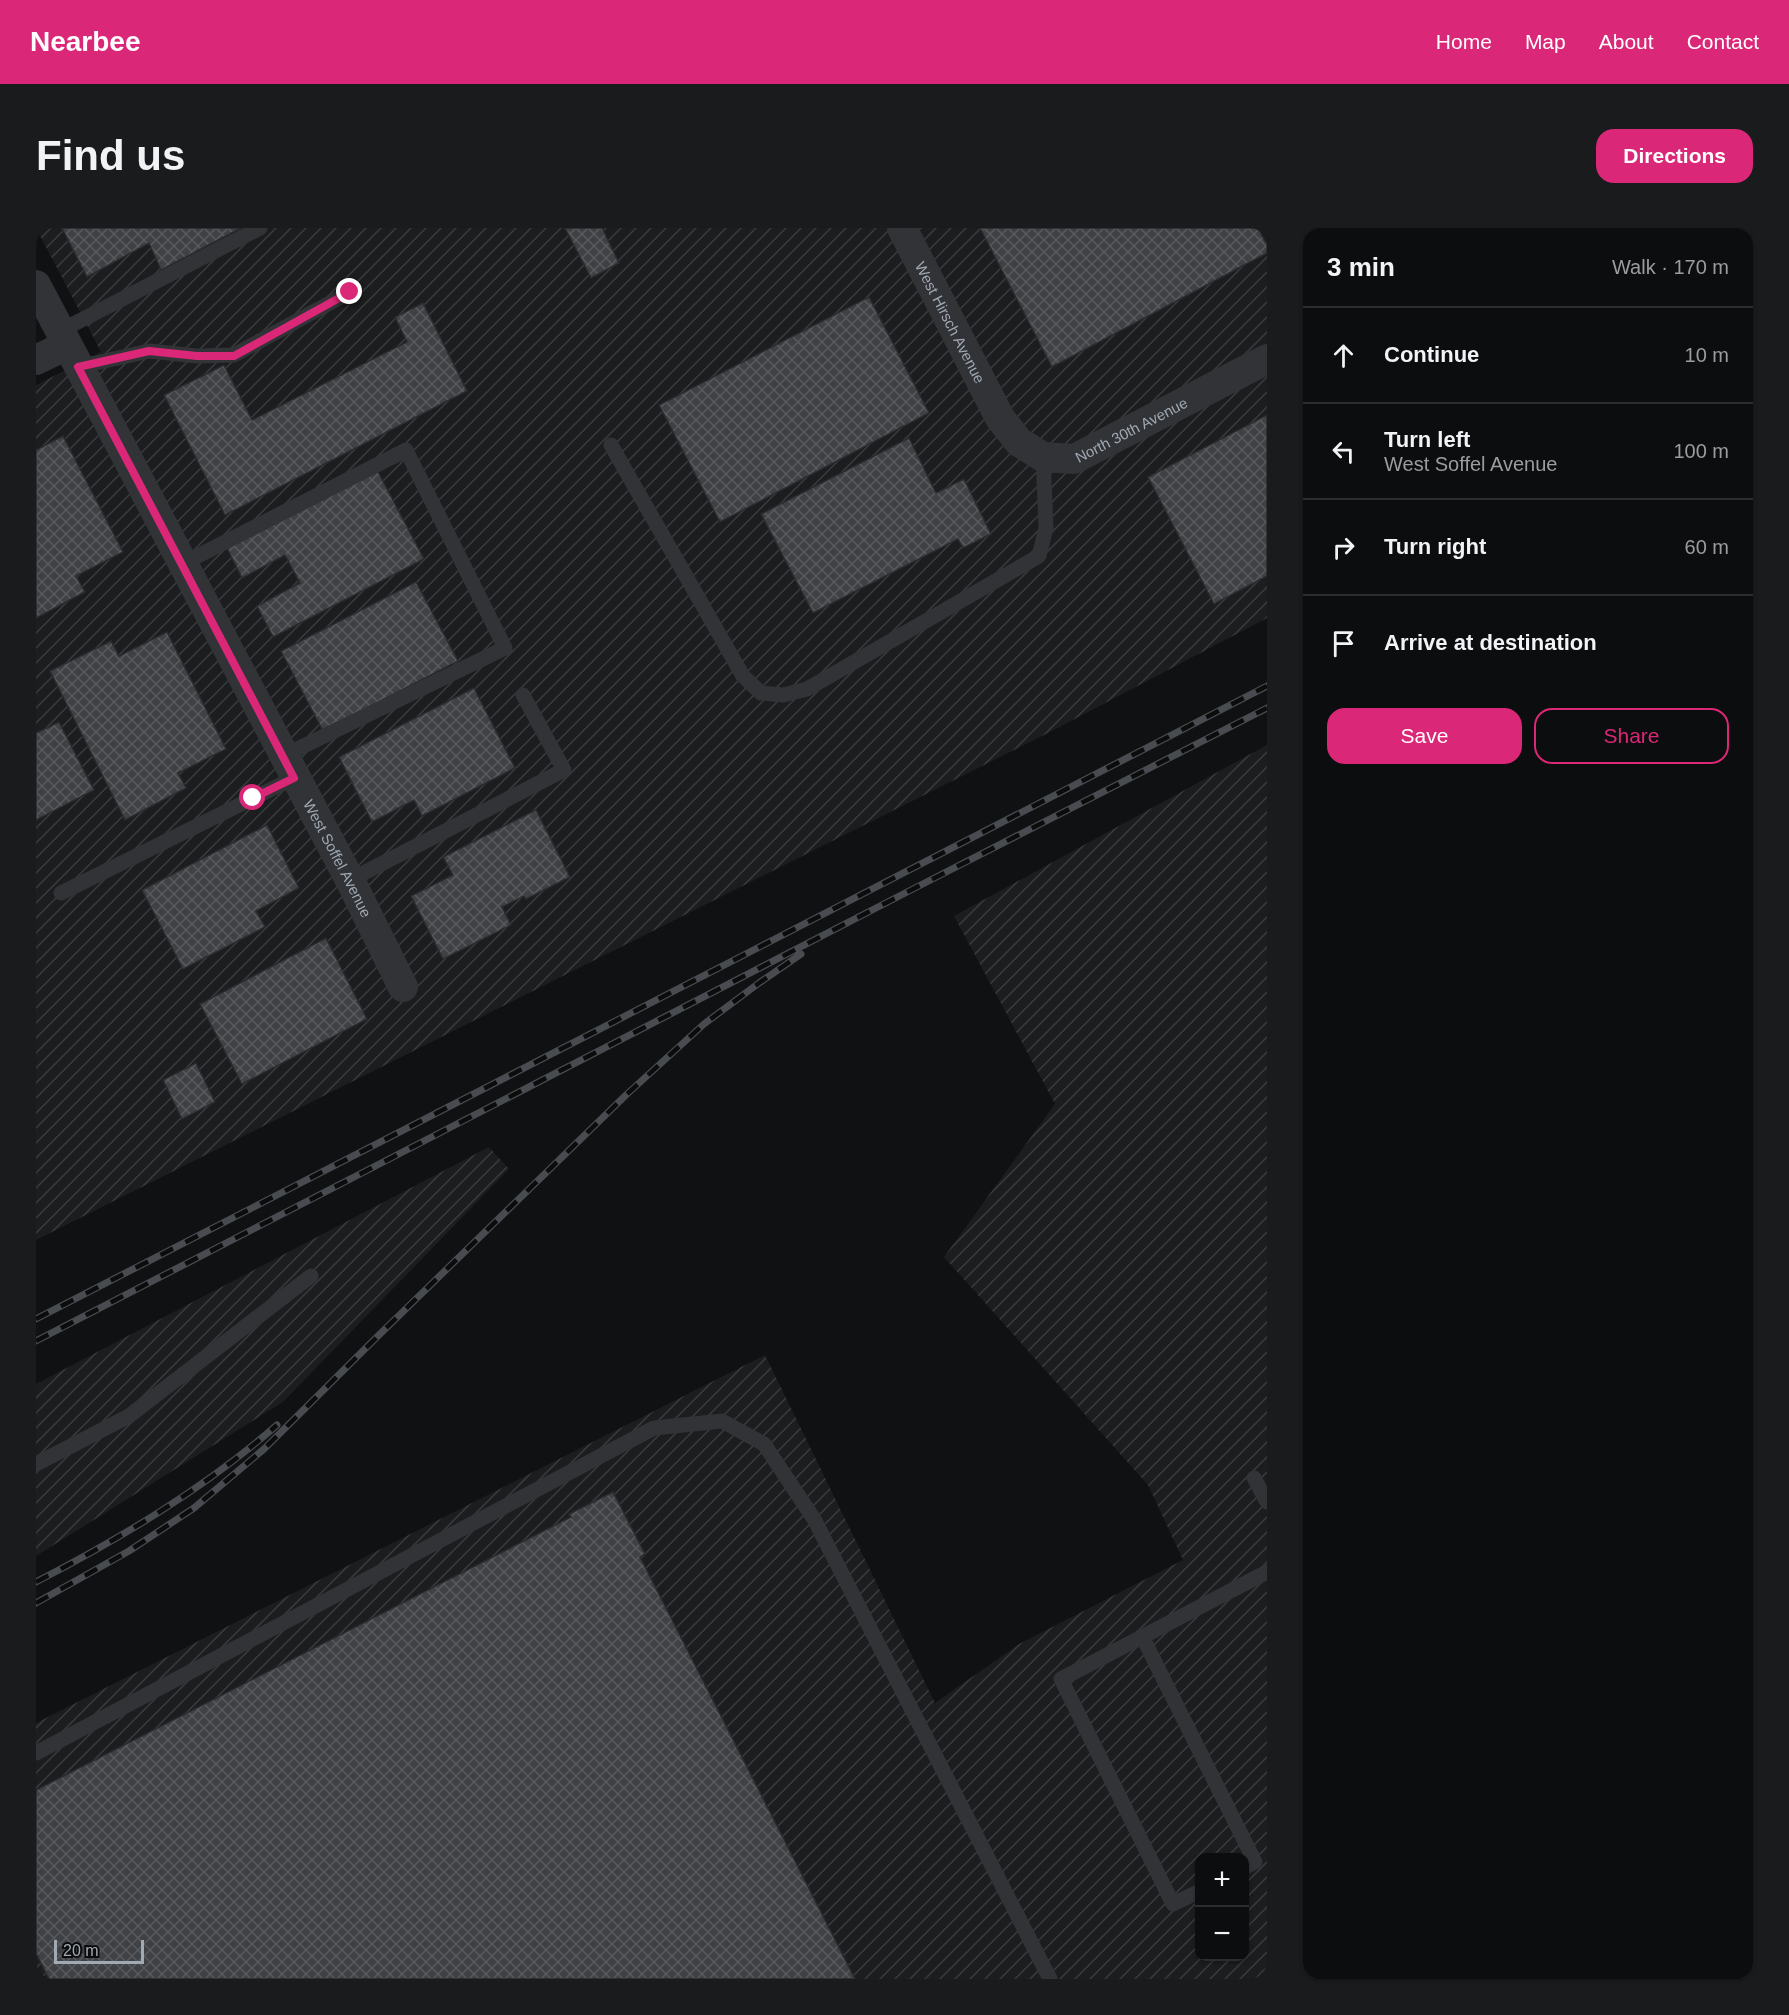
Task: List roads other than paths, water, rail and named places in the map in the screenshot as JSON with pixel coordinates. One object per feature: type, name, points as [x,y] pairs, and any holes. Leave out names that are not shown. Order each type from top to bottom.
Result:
[{"type":"street","name":"West Hirsch Avenue","points":[[902,228],[1000,418]]},
{"type":"street","name":"West Soffel Avenue","points":[[36,285],[350,880],[403,987]]},
{"type":"street","points":[[36,360],[68,347]]},
{"type":"street","name":"North 30th Avenue","points":[[1000,418],[1019,442],[1043,457],[1074,459],[1267,359]]},
{"type":"lane","points":[[68,347],[260,228]]},
{"type":"lane","points":[[68,347],[197,356],[234,356],[350,292]]},
{"type":"lane","points":[[611,445],[743,676],[761,693],[783,695],[807,688],[1040,556],[1046,528],[1043,457]]},
{"type":"lane","points":[[62,893],[505,648],[406,450],[182,564]]},
{"type":"lane","points":[[350,880],[564,770],[523,695]]},
{"type":"lane","points":[[36,1464],[129,1416],[311,1276]]},
{"type":"lane","points":[[36,1753],[654,1428],[722,1421],[764,1444],[814,1520],[1050,1979]]},
{"type":"lane","points":[[1254,1478],[1267,1503]]},
{"type":"lane","points":[[1195,1893],[1173,1904],[1060,1679],[1267,1572]]},
{"type":"lane","points":[[1142,1636],[1255,1862],[1249,1866]]},
{"type":"railway","points":[[36,1319],[1267,686]]},
{"type":"railway","points":[[36,1341],[1267,708]]},
{"type":"railway","points":[[36,1603],[129,1551],[194,1508],[264,1449],[626,1095],[704,1024],[801,954]]},
{"type":"railway","points":[[36,1582],[131,1530],[192,1491],[277,1425]]}]
